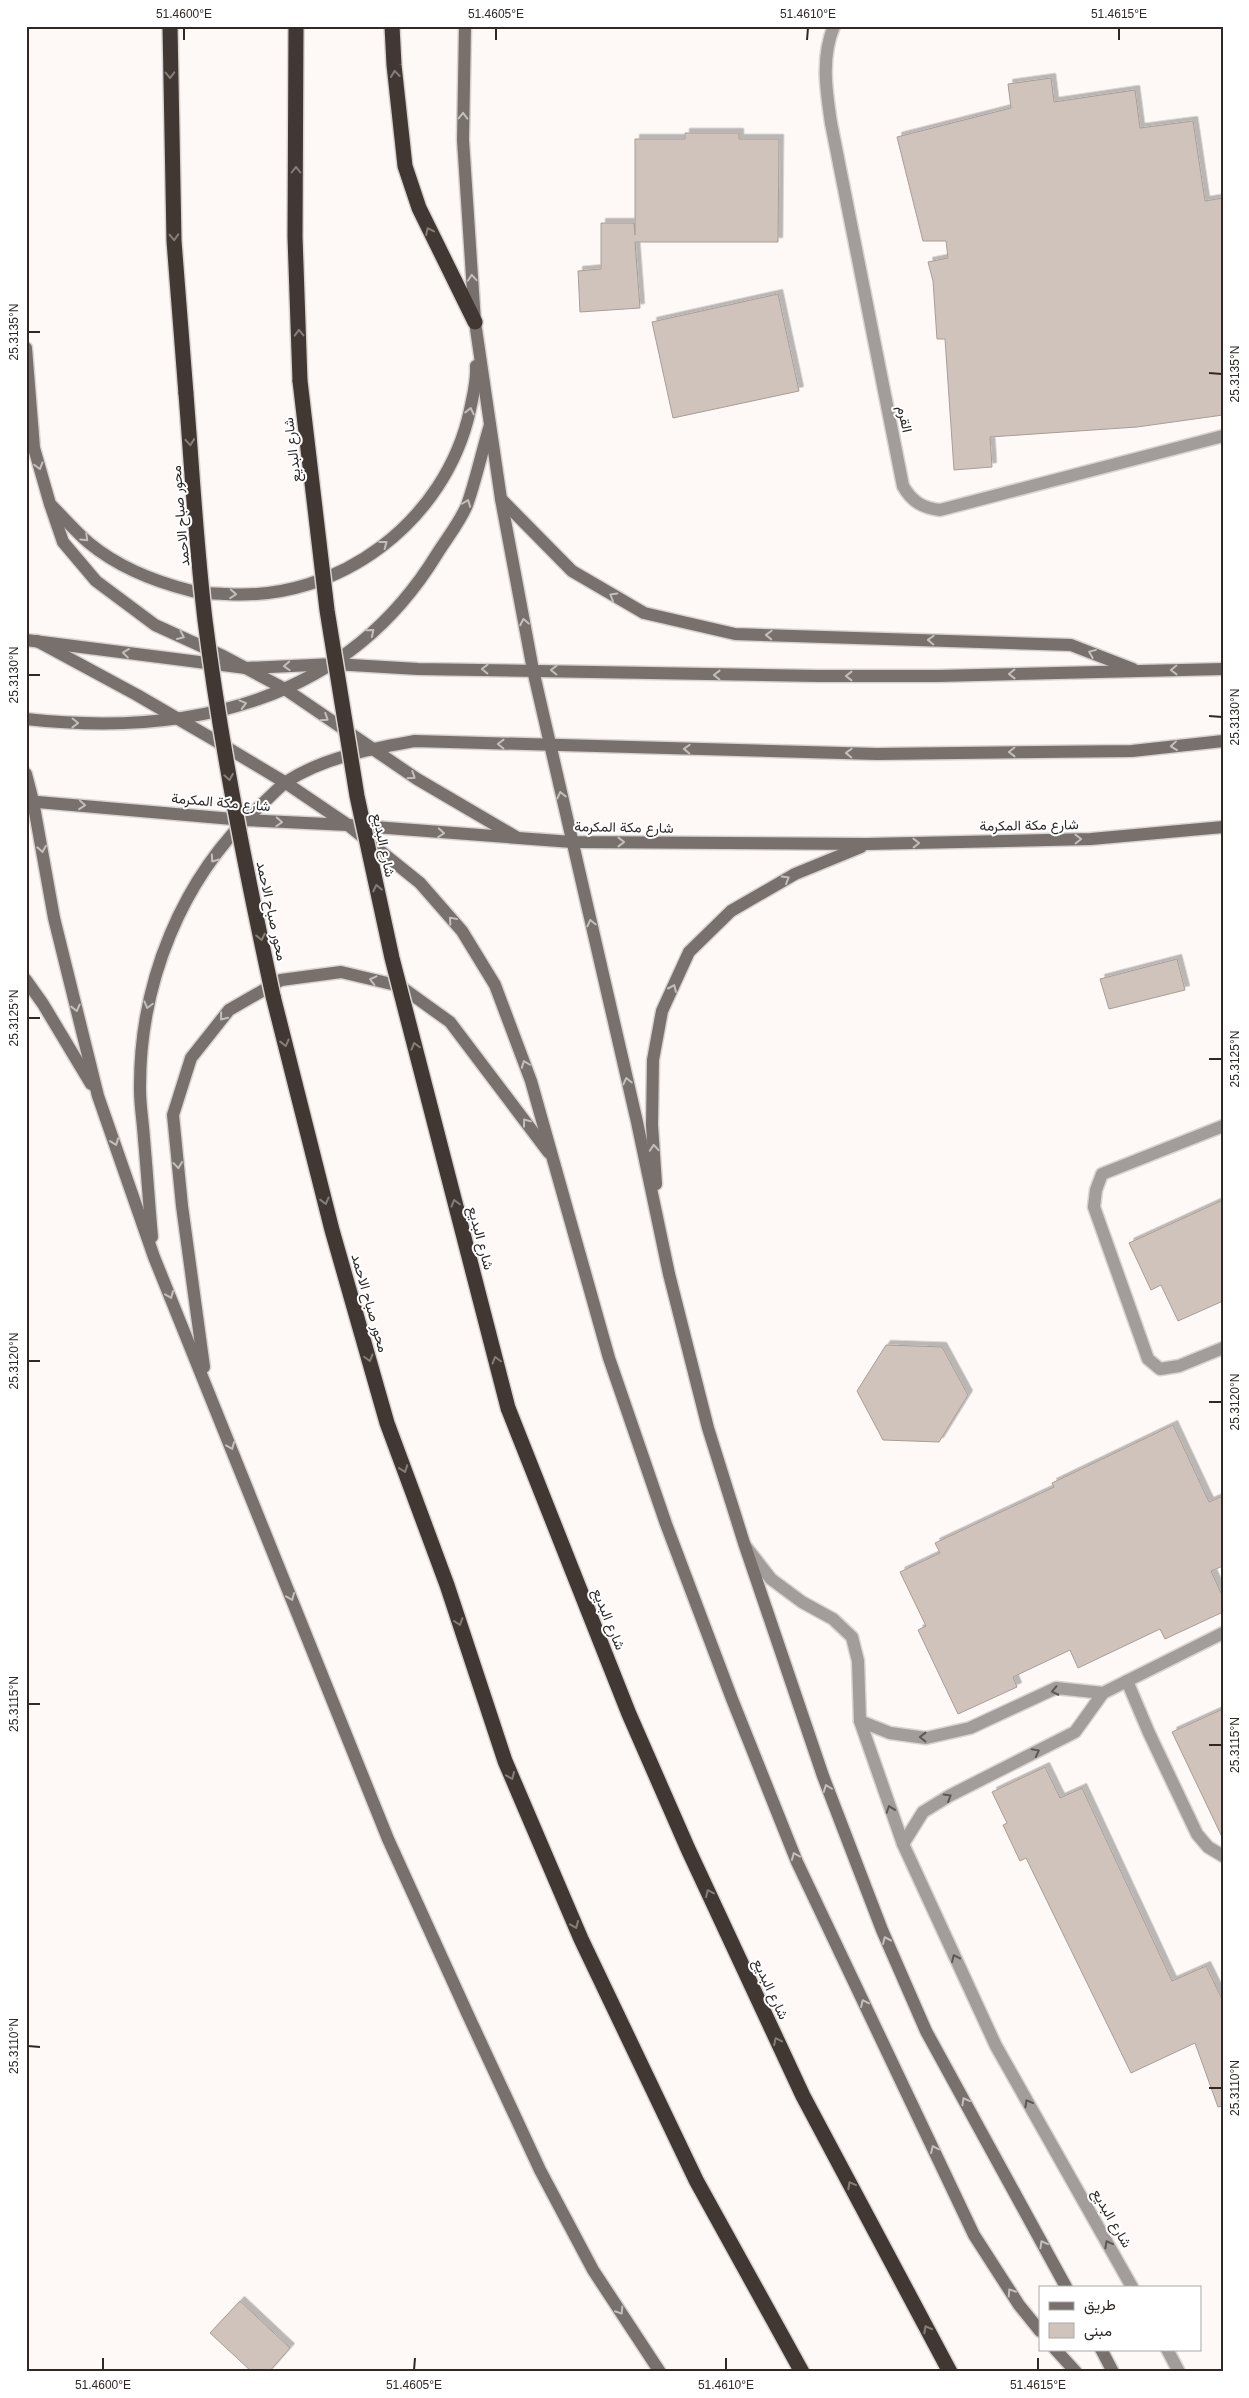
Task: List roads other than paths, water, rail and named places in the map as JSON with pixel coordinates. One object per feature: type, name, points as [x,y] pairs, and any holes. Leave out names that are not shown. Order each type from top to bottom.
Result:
[{"type":"highway","name":"محور صباح الاحمد","points":[[170,26],[174,241],[205,618],[219,719],[242,849],[273,996],[327,1211],[387,1423],[447,1585],[505,1761],[581,1939],[696,2180],[802,2372]]},
{"type":"highway","name":"شارع البديع","points":[[296,26],[296,237],[300,381],[327,610],[357,796],[392,958],[508,1408],[629,1714],[688,1849],[803,2096],[950,2372]]},
{"type":"highway","points":[[392,26],[394,65],[405,166],[419,208],[475,322]]},
{"type":"main road","name":"شارع البديع","points":[[465,26],[463,140],[475,322],[491,420],[501,499],[533,670],[660,1231],[708,1428],[744,1543],[823,1776],[882,1930],[926,2030],[1065,2286]]},
{"type":"main road","points":[[50,504],[90,544],[138,574],[193,592],[250,596],[306,586],[359,564],[404,529],[441,485],[465,434],[477,379],[475,322]]},
{"type":"main road","points":[[26,348],[34,448],[50,504],[63,542],[96,581],[155,624],[285,689],[417,779],[519,839]]},
{"type":"main road","points":[[26,718],[65,723],[126,724],[178,719],[246,704],[285,689],[334,664],[398,608],[428,568],[466,506],[491,420]]},
{"type":"main road","points":[[501,499],[572,571],[644,614],[735,634],[1071,645],[1137,671]]},
{"type":"main road","points":[[32,640],[246,668],[334,664],[418,669],[808,676],[938,676],[1223,669]]},
{"type":"main road","points":[[32,640],[137,694],[286,783],[348,825],[420,883],[462,932],[495,985],[531,1081],[615,1376],[708,1635],[797,1862],[974,2235],[1019,2305],[1039,2330]]},
{"type":"main road","points":[[154,1257],[140,1090],[146,1012],[163,952],[184,902],[221,848],[244,820],[286,783],[325,763],[372,749],[415,740],[877,754],[1132,750],[1223,742]]},
{"type":"main road","points":[[26,774],[54,918],[98,1096],[154,1257],[388,1839],[540,2170],[594,2270],[660,2372]]},
{"type":"main road","name":"شارع مكة المكرمة","points":[[30,801],[244,820],[348,825],[572,842],[867,844],[1091,839],[1222,830]]},
{"type":"main road","points":[[660,1231],[652,1125],[652,1060],[662,1011],[689,952],[731,911],[795,874],[867,844]]},
{"type":"main road","points":[[207,1388],[182,1206],[173,1116],[191,1058],[228,1010],[281,980],[342,972],[400,986],[450,1022],[555,1161]]},
{"type":"main road","points":[[26,980],[43,1004],[98,1096]]},
{"type":"main road","points":[[1057,2350],[1076,2372]]},
{"type":"main road","points":[[1102,2350],[1113,2372]]},
{"type":"street","name":"القرم","points":[[834,26],[829,38],[825,79],[830,123],[903,486],[910,497],[926,508],[940,510],[1223,436]]},
{"type":"street","points":[[1223,1126],[1102,1174],[1096,1190],[1094,1207],[1148,1359],[1160,1369],[1179,1366],[1223,1348]]},
{"type":"street","name":"شارع البديع","points":[[744,1543],[771,1579],[802,1602],[833,1618],[852,1637],[858,1661],[860,1721],[903,1844],[996,2046],[1131,2286]]},
{"type":"street","points":[[903,1844],[923,1812],[949,1796],[1075,1732],[1103,1693],[1223,1633]]},
{"type":"street","points":[[1127,1681],[1149,1733],[1197,1834],[1208,1847],[1223,1856]]},
{"type":"street","points":[[860,1721],[890,1733],[926,1738],[970,1728],[1056,1688],[1103,1693]]},
{"type":"street","points":[[1168,2350],[1179,2372]]}]
